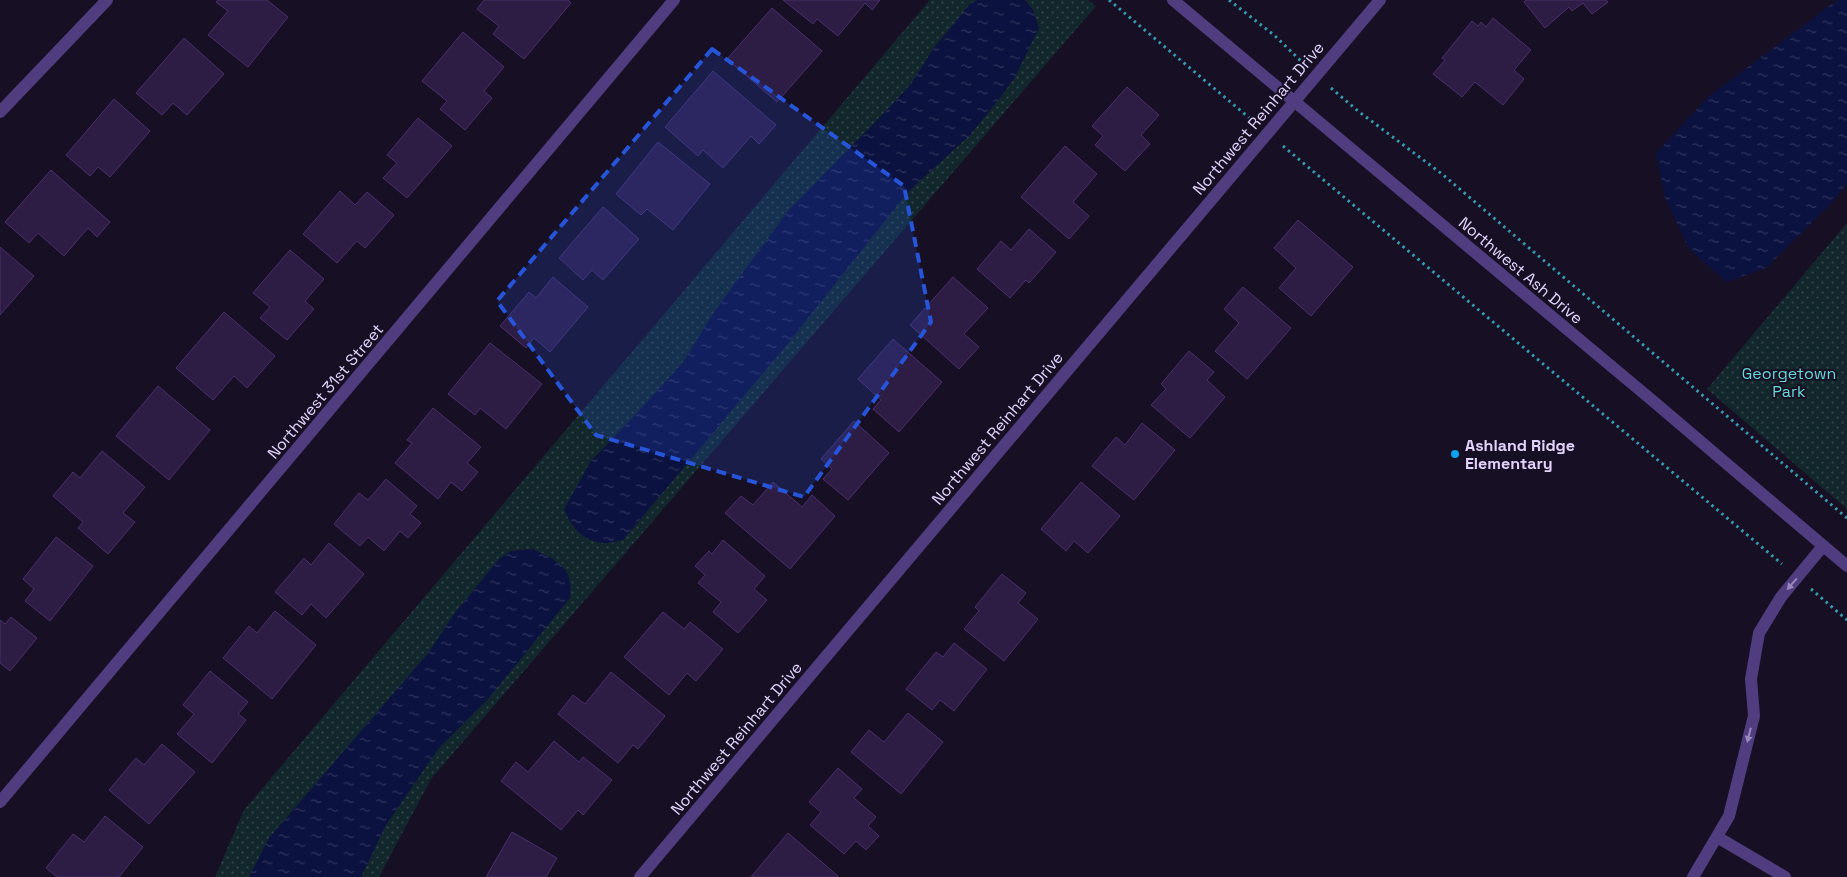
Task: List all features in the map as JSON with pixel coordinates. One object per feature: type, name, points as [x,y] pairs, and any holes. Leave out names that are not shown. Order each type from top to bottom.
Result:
[{"type":"street","points":[[0,112],[107,0]]},
{"type":"street","name":"Northwest 31st Street","points":[[0,802],[674,0]]},
{"type":"street","name":"Northwest Ash Drive","points":[[1173,0],[1646,395],[1847,566]]},
{"type":"street","name":"Northwest Reinhart Drive","points":[[640,877],[1380,0]]},
{"type":"street","points":[[1693,877],[1729,816],[1754,716],[1751,679],[1759,633],[1781,597],[1824,546]]},
{"type":"street","points":[[1717,837],[1785,877]]},
{"type":"path","points":[[1109,0],[1847,620]]},
{"type":"path","points":[[1230,0],[1274,35],[1357,110],[1442,174],[1847,518]]},
{"type":"highlighted area","points":[[712,49],[904,186],[931,322],[804,497],[596,435],[497,301]]},
{"type":"green space","points":[[930,0],[1088,0],[1096,6],[431,779],[379,877],[215,877],[244,810]]},
{"type":"green space","name":"Georgetown Park","points":[[1847,223],[1847,509],[1707,389]]},
{"type":"water","points":[[977,0],[1025,0],[1033,10],[1039,28],[1014,79],[970,135],[907,193],[785,347],[623,540],[603,543],[584,536],[570,522],[564,509],[591,461],[684,361],[714,312],[788,211],[911,84],[933,49],[970,4]]},
{"type":"water","points":[[1837,0],[1847,0],[1847,184],[1831,204],[1766,268],[1727,282],[1689,249],[1665,198],[1656,153],[1708,97]]},
{"type":"water","points":[[533,549],[556,561],[565,570],[570,582],[570,598],[489,698],[438,749],[386,825],[361,877],[249,877],[269,838],[429,652],[453,615],[499,559],[511,551]]},
{"type":"building","points":[[218,0],[267,0],[288,17],[248,67],[208,35],[228,11],[216,2]]},
{"type":"building","points":[[484,0],[568,0],[571,3],[524,59],[493,34],[499,26],[477,9]]},
{"type":"building","points":[[783,0],[880,0],[872,10],[865,3],[838,36],[817,19],[813,24]]},
{"type":"building","points":[[1526,0],[1606,0],[1608,2],[1592,14],[1583,3],[1572,11],[1569,7],[1545,28],[1524,2]]},
{"type":"building","points":[[772,8],[822,51],[777,102],[727,59]]},
{"type":"building","points":[[1493,18],[1531,50],[1514,70],[1524,79],[1503,105],[1475,82],[1462,97],[1433,74],[1445,60],[1442,58],[1472,21],[1478,26],[1481,22],[1486,27]]},
{"type":"building","points":[[463,32],[504,67],[484,91],[492,98],[465,130],[440,109],[447,101],[422,81]]},
{"type":"building","points":[[184,38],[224,74],[187,115],[173,103],[162,115],[136,93]]},
{"type":"building","points":[[713,71],[776,125],[759,144],[751,136],[723,168],[703,150],[698,156],[665,127]]},
{"type":"building","points":[[1127,87],[1159,115],[1141,135],[1150,144],[1125,171],[1095,145],[1103,136],[1092,126]]},
{"type":"building","points":[[114,99],[150,131],[110,177],[98,167],[90,176],[66,155]]},
{"type":"building","points":[[418,118],[452,146],[407,198],[383,178],[397,163],[387,155]]},
{"type":"building","points":[[658,142],[710,184],[673,230],[647,209],[641,215],[616,194]]},
{"type":"building","points":[[1065,146],[1097,174],[1073,202],[1089,216],[1069,239],[1021,197]]},
{"type":"building","points":[[51,170],[110,222],[97,237],[88,228],[64,256],[38,233],[29,243],[5,222]]},
{"type":"building","points":[[340,191],[355,205],[367,192],[394,215],[365,248],[357,241],[337,263],[303,234]]},
{"type":"building","points":[[603,207],[639,239],[603,280],[592,270],[583,280],[559,258]]},
{"type":"building","points":[[1298,220],[1353,267],[1311,316],[1279,288],[1296,268],[1274,248]]},
{"type":"building","points":[[1029,229],[1056,252],[1029,283],[1026,280],[1010,298],[977,269],[1001,241],[1011,250]]},
{"type":"building","points":[[0,247],[34,276],[0,315]]},
{"type":"building","points":[[290,250],[324,279],[305,301],[314,309],[287,340],[260,318],[270,307],[253,293]]},
{"type":"building","points":[[553,277],[588,307],[550,352],[534,338],[526,348],[500,326],[529,292],[536,298]]},
{"type":"building","points":[[953,277],[988,308],[964,334],[979,347],[959,369],[910,325]]},
{"type":"building","points":[[1243,287],[1291,328],[1247,379],[1215,351],[1239,323],[1224,309]]},
{"type":"building","points":[[224,312],[275,356],[247,388],[234,376],[213,400],[176,368]]},
{"type":"building","points":[[893,339],[942,382],[899,432],[873,409],[881,400],[858,379]]},
{"type":"building","points":[[490,343],[542,384],[506,429],[480,408],[475,415],[448,394]]},
{"type":"building","points":[[1189,351],[1214,372],[1207,380],[1225,397],[1190,438],[1151,405],[1166,389],[1161,384]]},
{"type":"building","points":[[158,386],[210,430],[169,480],[116,436]]},
{"type":"building","points":[[433,408],[481,447],[467,463],[478,472],[462,491],[451,482],[438,499],[395,463],[412,443],[407,440]]},
{"type":"building","points":[[854,421],[889,453],[848,500],[823,479],[832,469],[821,459]]},
{"type":"building","points":[[1142,423],[1175,450],[1134,500],[1092,466],[1116,437],[1125,445]]},
{"type":"building","points":[[102,451],[145,487],[123,513],[135,522],[108,554],[78,528],[83,522],[53,496],[73,472],[80,478]]},
{"type":"building","points":[[386,479],[417,506],[410,514],[421,523],[408,538],[400,531],[384,551],[368,537],[360,546],[334,524],[359,493],[368,500]]},
{"type":"building","points":[[773,482],[802,507],[812,495],[835,516],[790,569],[725,513],[741,496],[753,505]]},
{"type":"building","points":[[1081,482],[1120,516],[1088,553],[1074,541],[1066,551],[1041,529]]},
{"type":"building","points":[[56,537],[93,566],[50,621],[25,601],[34,589],[23,579]]},
{"type":"building","points":[[723,540],[765,576],[754,589],[767,600],[738,633],[713,612],[721,602],[698,583],[705,575],[695,566],[709,551],[712,554]]},
{"type":"building","points":[[329,543],[364,574],[326,618],[311,604],[302,615],[275,592],[304,558],[311,565]]},
{"type":"building","points":[[1002,574],[1026,593],[1018,603],[1038,619],[1004,661],[964,629],[979,611],[975,607]]},
{"type":"building","points":[[275,611],[316,645],[272,699],[223,658],[249,626],[257,633]]},
{"type":"building","points":[[663,612],[684,629],[690,622],[723,649],[696,681],[687,673],[669,695],[624,657]]},
{"type":"building","points":[[11,617],[37,638],[10,671],[0,663],[0,620],[5,624]]},
{"type":"building","points":[[954,643],[987,669],[954,711],[940,700],[932,710],[906,689],[936,652],[943,657]]},
{"type":"building","points":[[210,671],[248,702],[238,714],[246,720],[212,763],[177,734],[194,714],[183,705]]},
{"type":"building","points":[[611,672],[665,716],[638,749],[633,745],[618,763],[558,714],[573,695],[585,704]]},
{"type":"building","points":[[908,713],[943,742],[901,794],[851,752],[869,730],[884,742]]},
{"type":"building","points":[[554,741],[579,762],[583,757],[612,780],[583,815],[578,810],[561,830],[501,781],[516,762],[528,772]]},
{"type":"building","points":[[162,744],[195,772],[149,824],[109,790],[136,758],[144,765]]},
{"type":"building","points":[[838,768],[862,789],[854,798],[876,817],[868,826],[879,836],[866,850],[856,841],[844,854],[810,825],[821,812],[809,802]]},
{"type":"building","points":[[105,816],[143,847],[119,877],[57,877],[46,868],[73,834],[84,842]]},
{"type":"building","points":[[512,832],[557,858],[546,877],[486,877]]},
{"type":"building","points":[[788,833],[838,876],[751,877]]},
{"type":"place","name":"Ashland Ridge Elementary","points":[[1455,454]]}]
